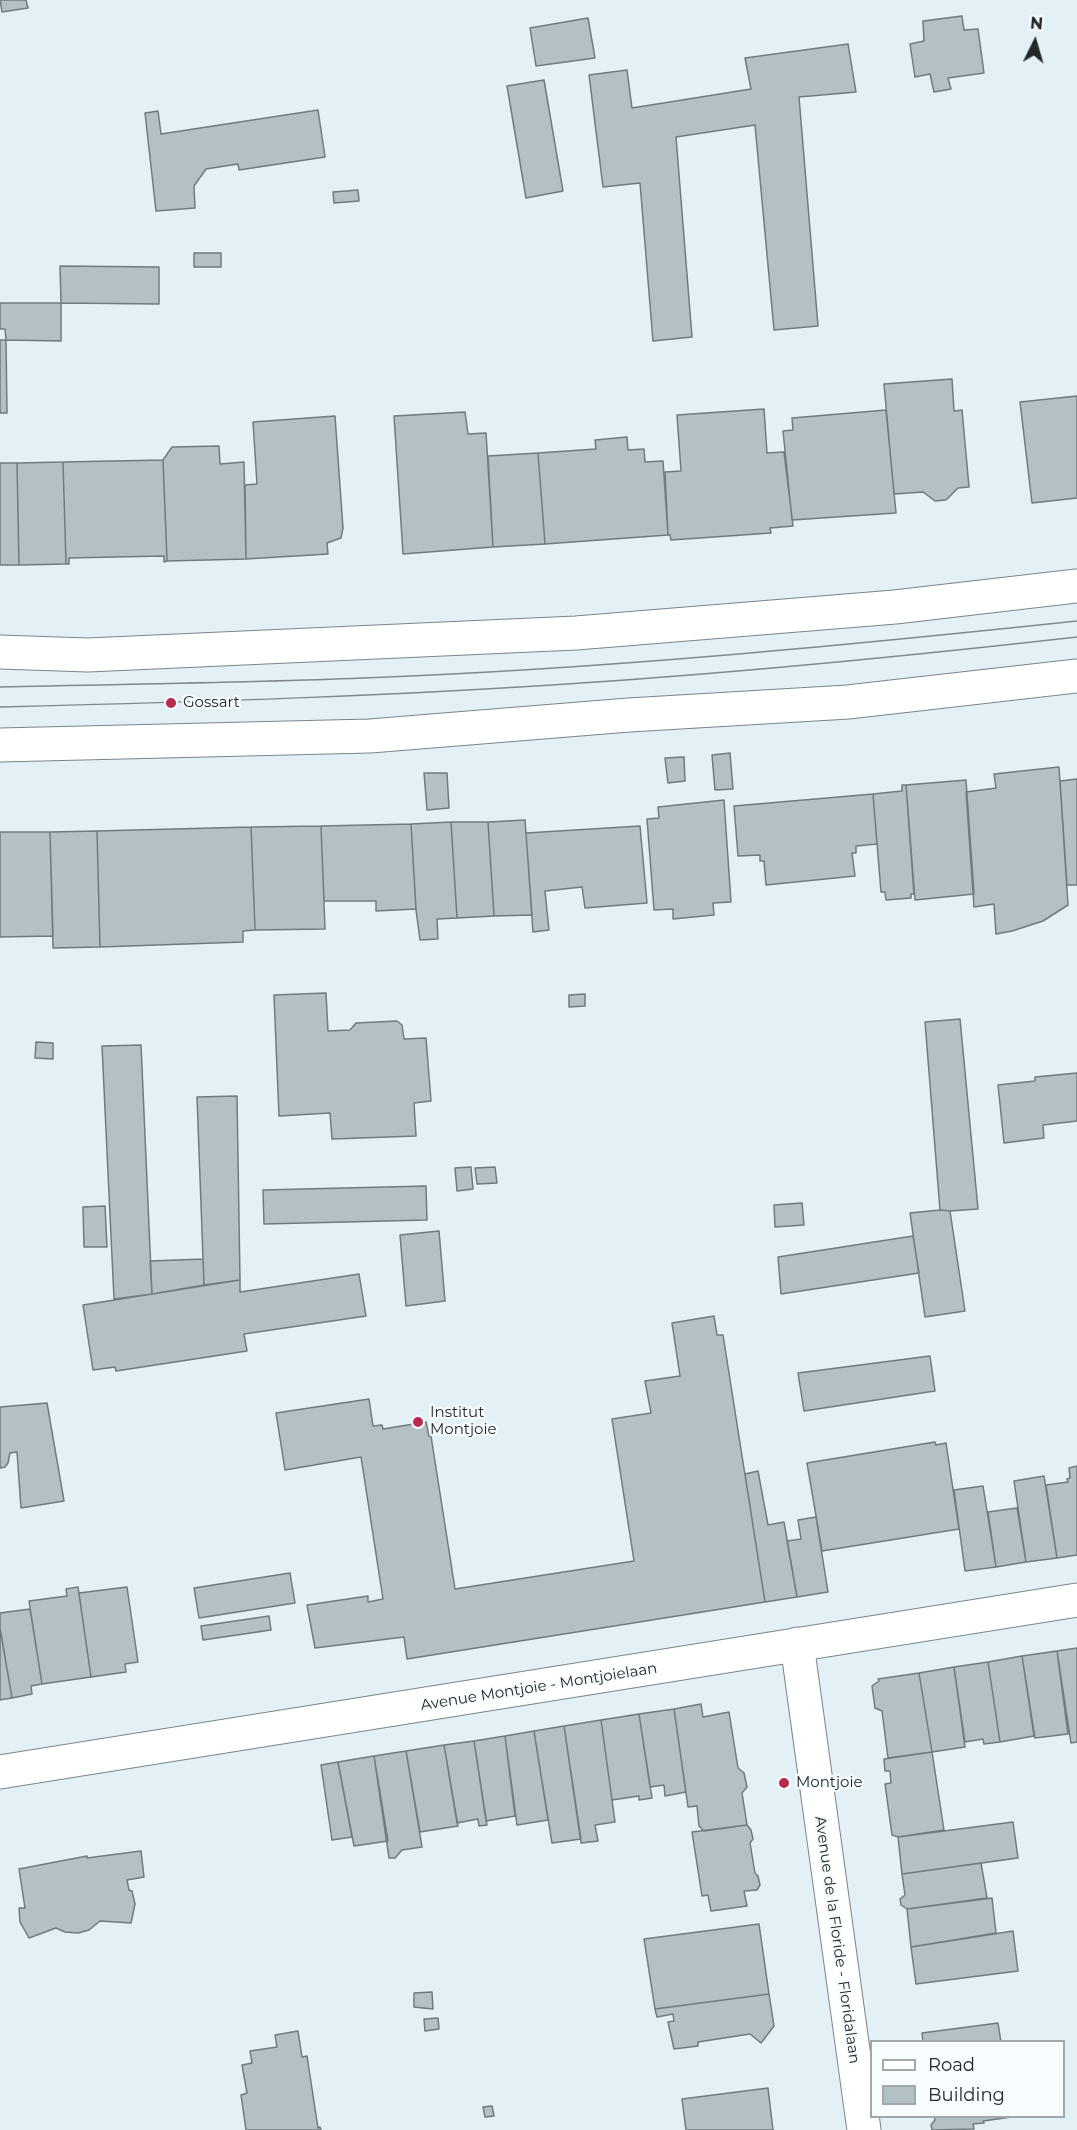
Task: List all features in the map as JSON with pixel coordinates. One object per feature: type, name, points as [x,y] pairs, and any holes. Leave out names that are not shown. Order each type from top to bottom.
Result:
[{"type":"main road","points":[[0,652],[88,655],[576,633],[895,607],[1077,586]]},
{"type":"main road","points":[[0,745],[370,736],[629,715],[848,702],[1077,676]]},
{"type":"main road","name":"Avenue Montjoie - Montjoielaan","points":[[0,1772],[1077,1600]]},
{"type":"main road","name":"Avenue de la Floride - Floridalaan","points":[[797,1644],[864,2130]]},
{"type":"building","points":[[0,0],[26,0],[28,8],[2,12]]},
{"type":"building","points":[[962,16],[964,30],[978,29],[984,73],[948,78],[951,89],[934,92],[930,74],[915,77],[910,44],[924,41],[923,21]]},
{"type":"building","points":[[588,18],[595,58],[536,66],[530,28]]},
{"type":"building","points":[[848,44],[856,92],[799,97],[818,326],[774,330],[755,125],[676,137],[692,337],[653,341],[640,183],[603,187],[589,75],[627,70],[632,108],[751,89],[745,58]]},
{"type":"building","points":[[544,80],[563,191],[526,198],[507,86]]},
{"type":"building","points":[[318,110],[325,157],[239,170],[238,164],[206,169],[194,186],[195,208],[156,211],[145,113],[158,111],[161,134]]},
{"type":"building","points":[[358,190],[359,201],[334,203],[333,192]]},
{"type":"building","points":[[194,253],[221,253],[221,267],[194,267]]},
{"type":"building","points":[[60,266],[159,267],[159,304],[61,303]]},
{"type":"building","points":[[0,303],[61,303],[61,341],[6,340],[5,329],[0,329]]},
{"type":"building","points":[[0,340],[6,340],[7,413],[0,413]]},
{"type":"building","points":[[952,379],[954,411],[962,410],[969,487],[958,488],[946,500],[935,501],[923,492],[894,494],[884,384]]},
{"type":"building","points":[[1077,396],[1077,498],[1032,503],[1020,402]]},
{"type":"building","points":[[764,409],[767,453],[784,452],[793,526],[770,528],[771,533],[671,540],[668,535],[665,472],[681,471],[677,415]]},
{"type":"building","points":[[886,410],[896,513],[792,520],[783,431],[793,430],[792,418]]},
{"type":"building","points":[[465,412],[468,434],[486,433],[493,547],[403,554],[394,416]]},
{"type":"building","points":[[335,416],[343,528],[341,538],[327,543],[328,554],[246,559],[245,485],[257,484],[253,422]]},
{"type":"building","points":[[627,437],[628,450],[644,449],[645,462],[663,461],[668,535],[545,544],[538,453],[596,449],[595,440]]},
{"type":"building","points":[[219,446],[220,464],[244,462],[246,559],[167,561],[163,460],[172,447]]},
{"type":"building","points":[[538,453],[545,544],[493,547],[488,456]]},
{"type":"building","points":[[163,460],[167,561],[164,562],[164,556],[69,558],[69,564],[66,564],[63,462]]},
{"type":"building","points":[[63,462],[66,564],[19,565],[17,463]]},
{"type":"building","points":[[0,463],[17,463],[19,565],[0,565]]},
{"type":"building","points":[[730,753],[733,789],[715,790],[712,755]]},
{"type":"building","points":[[684,757],[685,781],[668,783],[665,758]]},
{"type":"building","points":[[1059,767],[1068,905],[1043,921],[996,934],[994,904],[974,907],[966,792],[996,788],[994,774]]},
{"type":"building","points":[[424,773],[447,773],[449,808],[427,810]]},
{"type":"building","points":[[1077,779],[1077,885],[1067,885],[1060,781]]},
{"type":"building","points":[[966,780],[974,894],[915,900],[906,785]]},
{"type":"building","points":[[902,785],[906,785],[914,894],[911,894],[911,898],[886,900],[885,892],[881,892],[873,794],[902,791]]},
{"type":"building","points":[[873,794],[877,844],[856,846],[856,853],[852,853],[855,876],[766,885],[764,861],[760,861],[760,855],[738,856],[734,806]]},
{"type":"building","points":[[724,800],[731,902],[713,903],[714,915],[673,919],[673,909],[654,910],[647,819],[659,818],[658,807]]},
{"type":"building","points":[[525,820],[532,915],[494,916],[488,822]]},
{"type":"building","points":[[451,822],[457,918],[437,919],[438,939],[420,940],[411,824]]},
{"type":"building","points":[[451,822],[488,822],[494,916],[457,918]]},
{"type":"building","points":[[411,824],[416,909],[376,911],[376,901],[324,901],[321,826]]},
{"type":"building","points":[[321,826],[325,929],[255,930],[251,827]]},
{"type":"building","points":[[640,826],[647,903],[585,908],[582,887],[545,891],[549,930],[533,932],[526,833]]},
{"type":"building","points":[[251,827],[255,930],[243,931],[243,942],[100,947],[97,831]]},
{"type":"building","points":[[97,831],[100,947],[53,948],[50,832]]},
{"type":"building","points":[[0,832],[50,832],[53,936],[0,937]]},
{"type":"building","points":[[326,993],[328,1031],[350,1030],[356,1023],[397,1021],[402,1025],[404,1039],[426,1038],[431,1101],[414,1103],[416,1136],[332,1139],[330,1113],[279,1116],[274,995]]},
{"type":"building","points":[[585,994],[585,1006],[569,1007],[569,995]]},
{"type":"building","points":[[960,1019],[978,1209],[950,1211],[940,1210],[925,1022]]},
{"type":"building","points":[[36,1042],[53,1043],[53,1059],[35,1058]]},
{"type":"building","points":[[141,1045],[152,1294],[114,1299],[102,1046]]},
{"type":"building","points":[[1077,1073],[1077,1121],[1043,1125],[1044,1138],[1004,1143],[998,1085],[1035,1081],[1035,1077]]},
{"type":"building","points":[[237,1096],[240,1280],[204,1285],[197,1097]]},
{"type":"building","points":[[471,1167],[473,1189],[457,1191],[455,1168]]},
{"type":"building","points":[[495,1167],[497,1183],[477,1184],[475,1168]]},
{"type":"building","points":[[426,1186],[427,1220],[264,1224],[263,1190]]},
{"type":"building","points":[[802,1203],[804,1225],[775,1227],[774,1205]]},
{"type":"building","points":[[105,1206],[107,1247],[84,1247],[83,1207]]},
{"type":"building","points":[[950,1211],[965,1311],[925,1317],[910,1213]]},
{"type":"building","points":[[439,1231],[445,1301],[406,1306],[400,1235]]},
{"type":"building","points":[[913,1236],[919,1273],[781,1294],[778,1257]]},
{"type":"building","points":[[203,1259],[204,1285],[152,1294],[150,1261]]},
{"type":"building","points":[[359,1274],[366,1316],[244,1334],[247,1351],[116,1371],[115,1367],[93,1370],[83,1305],[240,1280],[240,1292]]},
{"type":"building","points":[[714,1316],[717,1335],[723,1335],[765,1602],[407,1659],[404,1637],[315,1648],[307,1605],[368,1596],[368,1602],[383,1599],[361,1457],[285,1470],[276,1413],[369,1399],[373,1426],[382,1425],[383,1429],[426,1422],[429,1436],[431,1436],[455,1589],[634,1561],[612,1419],[651,1413],[645,1381],[680,1376],[672,1323]]},
{"type":"building","points":[[930,1356],[935,1391],[804,1411],[798,1373]]},
{"type":"building","points":[[47,1403],[64,1501],[21,1508],[17,1452],[10,1453],[8,1463],[5,1467],[0,1468],[0,1407]]},
{"type":"building","points":[[935,1442],[936,1445],[946,1443],[959,1529],[822,1551],[807,1463]]},
{"type":"building","points":[[1077,1466],[1077,1555],[1057,1558],[1046,1485],[1068,1482],[1069,1468]]},
{"type":"building","points":[[758,1471],[768,1525],[784,1522],[797,1597],[765,1602],[745,1474]]},
{"type":"building","points":[[1044,1476],[1057,1558],[1026,1562],[1014,1481]]},
{"type":"building","points":[[983,1486],[996,1567],[965,1571],[954,1490]]},
{"type":"building","points":[[1017,1508],[1026,1562],[996,1567],[988,1512]]},
{"type":"building","points":[[816,1517],[828,1592],[797,1597],[787,1541],[801,1539],[798,1520]]},
{"type":"building","points":[[290,1573],[295,1603],[199,1618],[194,1588]]},
{"type":"building","points":[[78,1587],[91,1677],[42,1684],[29,1601],[67,1596],[66,1589]]},
{"type":"building","points":[[127,1587],[138,1662],[125,1664],[126,1672],[91,1677],[79,1593]]},
{"type":"building","points":[[30,1609],[42,1684],[31,1686],[32,1694],[12,1698],[0,1628],[0,1613]]},
{"type":"building","points":[[269,1616],[271,1630],[203,1640],[201,1626]]},
{"type":"building","points":[[0,1628],[12,1698],[0,1700]]},
{"type":"building","points":[[1077,1648],[1077,1742],[1071,1743],[1057,1651]]},
{"type":"building","points":[[1057,1651],[1068,1734],[1035,1738],[1022,1656]]},
{"type":"building","points":[[1022,1656],[1034,1736],[1000,1742],[988,1662]]},
{"type":"building","points":[[988,1662],[1000,1742],[984,1744],[983,1739],[965,1742],[954,1667]]},
{"type":"building","points":[[954,1667],[965,1747],[932,1752],[919,1673]]},
{"type":"building","points":[[919,1673],[932,1752],[888,1758],[882,1711],[875,1708],[872,1686],[879,1681],[878,1679]]},
{"type":"building","points":[[701,1704],[703,1717],[729,1712],[738,1768],[744,1773],[747,1787],[742,1793],[747,1825],[704,1831],[699,1826],[697,1806],[688,1807],[674,1709]]},
{"type":"building","points":[[674,1709],[686,1792],[665,1796],[664,1785],[650,1787],[639,1714]]},
{"type":"building","points":[[639,1714],[652,1798],[639,1800],[639,1796],[612,1800],[601,1720]]},
{"type":"building","points":[[601,1720],[615,1822],[595,1825],[598,1841],[581,1843],[564,1726]]},
{"type":"building","points":[[564,1726],[581,1839],[552,1843],[534,1731]]},
{"type":"building","points":[[534,1731],[548,1820],[517,1825],[505,1736]]},
{"type":"building","points":[[505,1736],[515,1816],[486,1821],[474,1741]]},
{"type":"building","points":[[474,1741],[487,1825],[479,1826],[478,1819],[457,1823],[444,1745]]},
{"type":"building","points":[[444,1745],[458,1826],[420,1832],[406,1751]]},
{"type":"building","points":[[406,1751],[422,1847],[402,1850],[395,1858],[389,1858],[374,1756]]},
{"type":"building","points":[[932,1752],[944,1830],[898,1837],[892,1835],[885,1784],[891,1783],[890,1771],[885,1771],[884,1759]]},
{"type":"building","points":[[374,1756],[388,1841],[354,1846],[338,1762]]},
{"type":"building","points":[[338,1762],[352,1837],[332,1840],[321,1765]]},
{"type":"building","points":[[1013,1822],[1018,1858],[902,1874],[898,1837]]},
{"type":"building","points":[[747,1825],[753,1839],[750,1843],[755,1873],[760,1885],[757,1890],[744,1891],[747,1906],[711,1911],[708,1895],[702,1896],[692,1832]]},
{"type":"building","points":[[141,1851],[144,1877],[127,1880],[135,1904],[131,1923],[100,1921],[89,1930],[78,1933],[65,1932],[56,1928],[29,1938],[20,1922],[19,1908],[25,1908],[19,1869],[87,1856],[87,1858]]},
{"type":"building","points":[[981,1863],[987,1898],[907,1909],[901,1905],[900,1899],[905,1895],[902,1874]]},
{"type":"building","points":[[992,1898],[996,1933],[911,1947],[907,1909]]},
{"type":"building","points":[[759,1924],[769,1994],[655,2009],[644,1939]]},
{"type":"building","points":[[1013,1931],[1018,1971],[916,1984],[911,1947]]},
{"type":"building","points":[[432,1992],[433,2009],[414,2007],[414,1993]]},
{"type":"building","points":[[769,1994],[774,2026],[761,2043],[750,2034],[698,2042],[698,2046],[674,2049],[668,2022],[674,2021],[673,2014],[657,2017],[655,2009]]},
{"type":"building","points":[[438,2018],[439,2029],[425,2031],[424,2019]]},
{"type":"building","points":[[998,2023],[1001,2040],[923,2040],[922,2033]]},
{"type":"building","points":[[298,2031],[302,2057],[307,2056],[318,2128],[320,2127],[321,2130],[246,2130],[241,2095],[247,2093],[242,2065],[252,2063],[250,2051],[277,2047],[275,2035]]},
{"type":"building","points":[[768,2088],[773,2130],[686,2130],[682,2099]]},
{"type":"building","points":[[492,2106],[494,2116],[485,2117],[483,2107]]},
{"type":"building","points":[[934,2118],[1005,2118],[973,2124],[974,2129],[932,2130],[931,2125]]},
{"type":"tram line","points":[[0,687],[318,680],[542,669],[810,648],[1077,621]]},
{"type":"tram line","points":[[0,707],[298,698],[522,687],[777,668],[1077,637]]},
{"type":"place","name":"Gossart","points":[[171,703]]},
{"type":"place","name":"Institut Montjoie","points":[[418,1422]]},
{"type":"place","name":"Montjoie","points":[[784,1783]]}]
